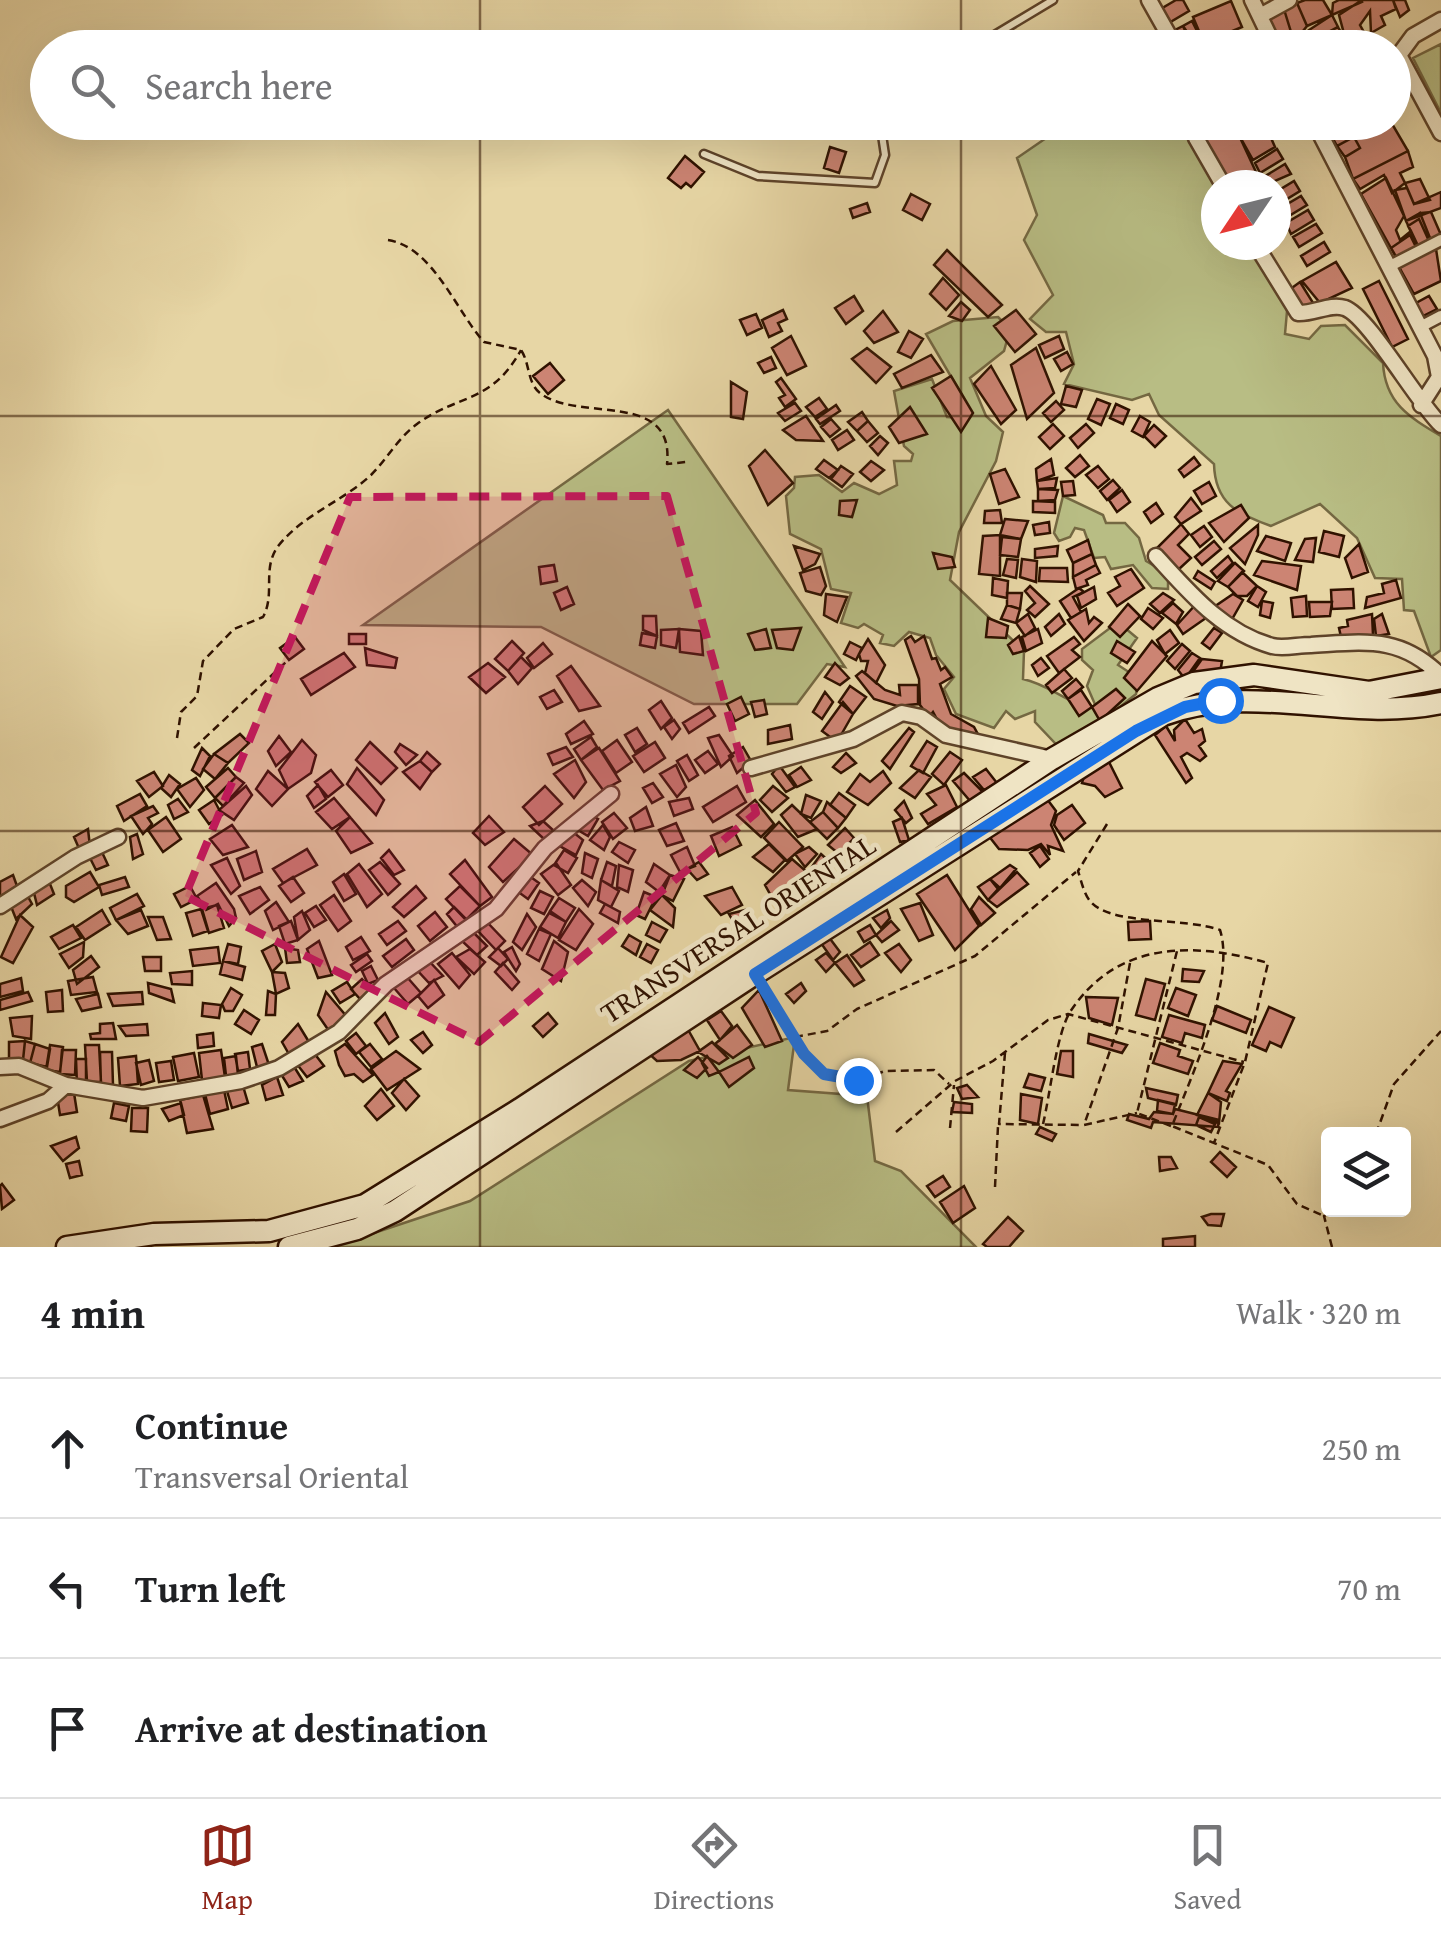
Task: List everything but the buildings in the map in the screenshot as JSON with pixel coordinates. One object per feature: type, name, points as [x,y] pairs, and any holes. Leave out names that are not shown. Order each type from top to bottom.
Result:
[{"type":"main road","name":"TRANSVERSAL ORIENTAL","points":[[288,1247],[357,1229],[396,1211],[758,966],[1052,759],[1158,698],[1194,684],[1254,675],[1369,692],[1441,677]]},
{"type":"main road","name":"TRANSVERSAL ORIENTAL","points":[[67,1247],[154,1234],[269,1231],[366,1205],[1163,715],[1185,707],[1246,698],[1347,710],[1395,710],[1441,702]]},
{"type":"street","points":[[1149,0],[1166,30]]},
{"type":"street","points":[[1252,0],[1267,30]]},
{"type":"street","points":[[1260,16],[1289,0]]},
{"type":"street","points":[[1411,39],[1441,20]]},
{"type":"street","points":[[1411,77],[1441,133]]},
{"type":"street","points":[[1197,140],[1214,170]]},
{"type":"street","points":[[1324,140],[1436,356],[1440,377],[1420,405]]},
{"type":"street","points":[[1390,266],[1441,240]]},
{"type":"street","points":[[1265,260],[1298,313],[1314,314],[1332,306],[1348,309],[1363,322],[1420,405],[1441,425]]},
{"type":"street","points":[[1422,326],[1441,316]]},
{"type":"street","points":[[1156,556],[1210,613],[1275,647],[1381,642],[1404,648],[1441,677]]},
{"type":"street","points":[[751,768],[852,739],[902,713],[921,717],[946,736],[1052,759]]},
{"type":"street","points":[[0,1067],[33,1070],[66,1086],[154,1098],[241,1081],[278,1068],[339,1032],[386,984],[496,909],[544,848],[612,794]]},
{"type":"street","points":[[0,906],[76,857],[118,837]]},
{"type":"street","points":[[0,1118],[48,1101],[66,1086]]},
{"type":"lane","points":[[1002,30],[1053,0]]},
{"type":"lane","points":[[704,154],[758,176],[875,183],[886,155],[883,140]]},
{"type":"path","points":[[388,240],[404,242],[440,281],[484,342],[521,350]]},
{"type":"path","points":[[521,350],[532,383],[541,394],[574,406],[634,414],[665,434],[669,442],[666,464],[686,462]]},
{"type":"path","points":[[177,738],[182,712],[197,696],[203,661],[234,629],[263,617],[268,607],[267,568],[278,546],[312,514],[370,475],[419,423],[506,377],[521,350]]},
{"type":"path","points":[[194,748],[286,662]]},
{"type":"path","points":[[795,1037],[827,1032],[857,1009],[975,956],[1078,871],[1108,824]]},
{"type":"path","points":[[1078,871],[1089,900],[1104,912],[1128,920],[1200,923],[1220,930],[1227,952],[1200,1050],[1172,1126]]},
{"type":"path","points":[[1137,1113],[1178,949]]},
{"type":"path","points":[[1043,1124],[1068,1014],[1099,977],[1130,960],[1178,949],[1227,952],[1268,963],[1245,1062],[1213,1144]]},
{"type":"path","points":[[1084,1125],[1118,1028],[1130,960]]},
{"type":"path","points":[[758,966],[795,1037],[824,1074],[858,1080],[885,1071],[934,1070],[952,1083]]},
{"type":"path","points":[[896,1132],[952,1083],[1005,1052],[1048,1020],[1068,1014],[1245,1062]]},
{"type":"path","points":[[1379,1127],[1394,1084],[1441,1031]]},
{"type":"path","points":[[995,1188],[1005,1052]]},
{"type":"path","points":[[950,1128],[952,1083]]},
{"type":"path","points":[[998,1124],[1084,1125],[1137,1113],[1268,1166],[1298,1204],[1321,1215]]},
{"type":"path","points":[[1324,1217],[1332,1247]]},
{"type":"highlighted area","points":[[667,496],[756,813],[479,1042],[185,896],[350,497]]},
{"type":"green space","points":[[1441,44],[1441,113],[1413,58]]},
{"type":"green space","points":[[1043,140],[1200,140],[1211,170],[1201,170],[1201,260],[1265,260],[1288,300],[1285,334],[1309,339],[1321,326],[1345,325],[1383,363],[1394,399],[1441,436],[1441,650],[1431,657],[1414,611],[1404,610],[1402,579],[1375,578],[1357,538],[1320,504],[1271,526],[1248,517],[1224,498],[1214,464],[1159,415],[1149,394],[1132,400],[1064,384],[1074,364],[1066,332],[1046,332],[1030,319],[1053,295],[1024,240],[1037,215],[1017,158]]},
{"type":"green space","points":[[998,317],[1010,329],[1004,351],[970,378],[986,416],[1003,432],[996,461],[959,532],[950,580],[1024,651],[1023,679],[1087,707],[1097,709],[1087,686],[1093,670],[1082,660],[1082,649],[1118,622],[1137,638],[1118,665],[1138,678],[1136,694],[1110,715],[1102,749],[1072,761],[1035,722],[1035,711],[1015,719],[1006,711],[994,728],[956,714],[944,689],[954,677],[936,655],[930,638],[909,632],[894,646],[880,643],[883,635],[864,624],[858,628],[841,623],[851,593],[831,589],[821,549],[790,534],[786,496],[794,488],[795,477],[819,475],[842,492],[854,483],[879,494],[897,485],[894,461],[911,461],[913,454],[904,446],[894,391],[932,379],[947,417],[959,418],[963,397],[926,334],[953,321]]},
{"type":"green space","points":[[668,410],[845,667],[827,664],[797,704],[694,704],[541,627],[363,625]]},
{"type":"green space","points":[[1063,496],[1103,515],[1106,523],[1125,523],[1139,538],[1146,561],[1168,574],[1168,589],[1152,588],[1133,565],[1111,569],[1105,557],[1094,558],[1084,530],[1075,528],[1070,537],[1059,541],[1054,533]]},
{"type":"green space","points":[[795,1037],[788,1090],[867,1096],[875,1161],[901,1171],[976,1247],[332,1247],[470,1201],[689,1061]]},
{"type":"route","points":[[858,1080],[824,1074],[804,1054],[755,974],[1110,746],[1163,715],[1220,700]]}]
